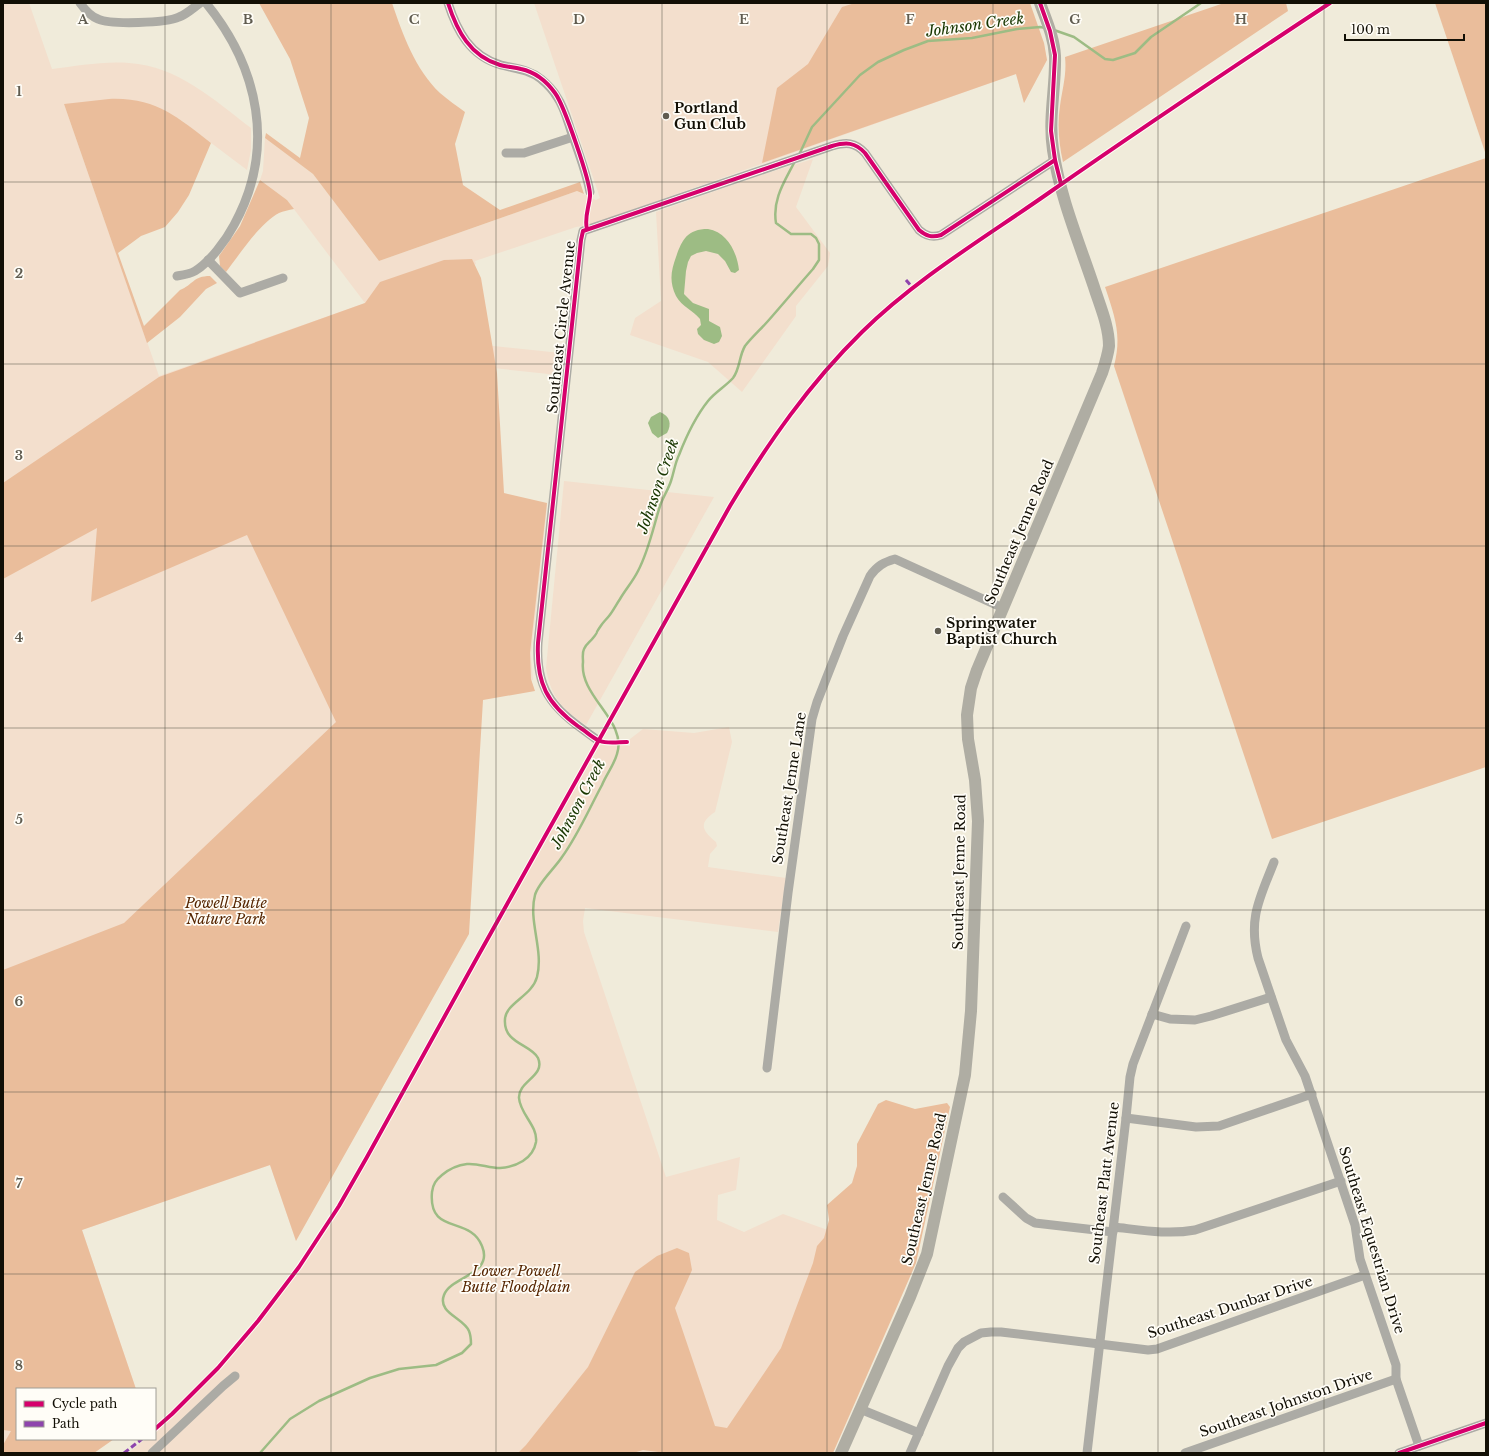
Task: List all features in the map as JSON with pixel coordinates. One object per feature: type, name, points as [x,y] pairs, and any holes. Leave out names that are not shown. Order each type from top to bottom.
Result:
[{"type":"main road","name":"Southeast Jenne Road","points":[[841,1453],[910,1297],[927,1254],[962,1091],[968,1052],[978,849],[977,800],[968,739],[967,711],[974,679],[1102,372],[1109,346],[1104,317],[1061,184],[1055,160],[1051,120],[1055,66],[1053,42],[1040,3]]},
{"type":"street","points":[[80,3],[87,12],[93,16],[105,21],[116,22],[166,20],[178,18],[200,3]]},
{"type":"street","points":[[177,276],[195,271],[208,260],[228,236],[245,203],[254,175],[258,138],[253,99],[244,67],[216,16],[206,3]]},
{"type":"street","points":[[448,3],[458,30],[477,52],[496,64],[528,71],[540,78],[550,87],[560,102],[573,137],[590,192]]},
{"type":"street","points":[[506,153],[524,153],[573,137]]},
{"type":"street","name":"Southeast Circle Avenue","points":[[596,739],[565,716],[551,700],[541,682],[537,664],[582,232],[585,229],[842,143],[856,145],[865,153],[919,230],[926,235],[933,237],[951,230],[1055,160]]},
{"type":"street","points":[[208,260],[240,293],[283,278]]},
{"type":"street","name":"Southeast Jenne Lane","points":[[768,1068],[788,893],[812,719],[817,702],[843,636],[870,576],[874,569],[883,562],[895,559],[1003,608]]},
{"type":"street","name":"Southeast Equestrian Drive","points":[[1274,862],[1255,917],[1254,932],[1258,958],[1286,1040],[1305,1076],[1312,1094],[1356,1225],[1358,1250],[1365,1275],[1396,1365],[1396,1379],[1419,1446]]},
{"type":"street","name":"Southeast Platt Avenue","points":[[1087,1453],[1130,1077],[1133,1064],[1186,926]]},
{"type":"street","points":[[1152,1014],[1170,1019],[1195,1020],[1271,997]]},
{"type":"street","points":[[1126,1118],[1196,1126],[1219,1126],[1312,1094]]},
{"type":"street","points":[[1003,1197],[1026,1218],[1036,1223],[1165,1233],[1195,1230],[1341,1181]]},
{"type":"street","name":"Southeast Dunbar Drive","points":[[910,1453],[953,1356],[964,1342],[981,1333],[991,1332],[1148,1350],[1157,1349],[1365,1275]]},
{"type":"street","points":[[152,1453],[235,1376]]},
{"type":"street","name":"Southeast Johnston Drive","points":[[1185,1453],[1396,1379]]},
{"type":"street","points":[[860,1409],[919,1433]]},
{"type":"street","points":[[1399,1453],[1486,1423]]},
{"type":"green space","name":"Powell Butte Nature Park","points":[[3,3],[29,3],[52,69],[90,64],[129,63],[164,70],[209,96],[251,128],[251,150],[247,170],[178,118],[64,104],[159,376],[365,303],[287,200],[260,180],[263,171],[265,138],[313,174],[379,261],[577,191],[596,200],[600,198],[534,3],[915,3],[1044,43],[1047,60],[1024,103],[1016,74],[589,225],[576,227],[475,261],[476,264],[402,290],[399,336],[561,353],[558,375],[446,363],[315,481],[547,505],[531,655],[533,680],[380,670],[296,1241],[270,1165],[82,1230],[136,1388],[16,1388],[16,1440],[113,1440],[94,1453],[3,1453]]},
{"type":"green space","points":[[259,3],[392,3],[405,39],[431,84],[449,101],[465,112],[455,144],[463,185],[500,210],[580,182],[584,194],[577,191],[379,261],[313,174],[265,138],[266,133],[300,158],[309,118],[290,59]]},
{"type":"green space","points":[[855,3],[1030,3],[1044,43],[1047,60],[1024,103],[1016,74],[762,163],[777,88],[808,64],[842,7]]},
{"type":"green space","points":[[1224,3],[1286,3],[1288,11],[1063,162],[1059,120],[1065,76],[1065,57]]},
{"type":"green space","points":[[1435,3],[1486,3],[1486,155]]},
{"type":"green space","points":[[109,99],[140,101],[165,110],[211,143],[189,195],[178,212],[165,227],[141,236],[118,253],[144,326],[180,290],[188,286],[196,279],[204,276],[210,276],[217,283],[206,289],[180,317],[147,343],[64,104]]},
{"type":"green space","points":[[1486,158],[1486,767],[1272,839],[1114,366],[1117,345],[1116,326],[1105,287]]},
{"type":"green space","points":[[813,159],[796,207],[830,253],[828,266],[796,306],[796,316],[742,392],[708,362],[630,335],[635,318],[661,301],[656,212],[755,177]]},
{"type":"green space","points":[[260,180],[287,200],[294,209],[279,213],[265,224],[250,240],[226,272],[220,266],[219,256],[240,226]]},
{"type":"green space","name":"Powell Butte Nature Park","points":[[472,259],[481,278],[497,373],[504,493],[547,503],[530,653],[531,679],[535,691],[483,700],[469,934],[296,1241],[270,1165],[82,1230],[136,1388],[16,1388],[16,1440],[113,1440],[94,1453],[3,1453],[3,1445],[11,1431],[3,1430],[3,970],[124,923],[336,722],[247,535],[91,602],[97,528],[3,579],[3,483],[159,377],[365,303],[380,282],[444,260]]},
{"type":"green space","points":[[564,481],[714,497],[586,725],[564,708],[554,694],[546,668]]},
{"type":"green space","name":"Lower Powell Butte Floodplain","points":[[729,727],[732,742],[715,812],[704,823],[705,831],[716,842],[717,846],[710,854],[708,867],[786,878],[778,932],[585,908],[583,921],[584,932],[666,1177],[740,1157],[736,1190],[718,1195],[717,1220],[744,1232],[783,1214],[914,1261],[831,1453],[128,1453],[145,1440],[156,1440],[156,1430],[233,1354],[257,1326],[291,1281],[323,1234],[343,1203],[599,746],[602,744],[630,746],[630,739],[643,729],[694,733]]},
{"type":"green space","points":[[886,1100],[915,1109],[947,1103],[950,1107],[916,1263],[833,1453],[666,1453],[643,1450],[633,1453],[518,1453],[588,1367],[635,1272],[657,1256],[677,1248],[689,1253],[692,1270],[675,1308],[715,1426],[727,1428],[781,1348],[813,1263],[817,1246],[824,1238],[829,1220],[827,1205],[852,1183],[857,1166],[857,1144],[878,1104]]},
{"type":"shaded area","points":[[708,229],[721,234],[730,244],[736,256],[739,270],[735,273],[731,272],[725,261],[718,254],[706,251],[691,256],[688,262],[684,294],[693,303],[709,309],[709,321],[720,327],[722,336],[719,342],[714,344],[704,340],[698,334],[697,329],[701,325],[700,319],[678,300],[672,286],[674,262],[683,241],[690,233]]},
{"type":"shaded area","points":[[660,412],[668,418],[670,423],[667,433],[658,438],[652,433],[648,423],[651,417]]},
{"type":"waterway","name":"Johnson Creek","points":[[1054,30],[1074,37],[1105,59],[1113,60],[1135,53],[1151,37],[1201,3]]},
{"type":"waterway","name":"Johnson Creek","points":[[799,155],[812,127],[860,75],[878,62],[928,41],[972,38],[1017,29],[1040,27],[1046,28]]},
{"type":"waterway","name":"Johnson Creek","points":[[260,1453],[290,1419],[319,1401],[370,1378],[399,1369],[436,1365],[462,1353],[471,1344],[470,1334],[466,1326],[448,1311],[444,1306],[443,1301],[444,1295],[448,1289],[477,1269],[482,1263],[484,1256],[482,1246],[476,1237],[469,1231],[451,1224],[436,1215],[433,1206],[433,1187],[436,1180],[457,1167],[471,1164],[500,1168],[512,1166],[528,1157],[534,1148],[536,1136],[532,1125],[522,1109],[519,1098],[523,1087],[538,1069],[538,1058],[534,1053],[518,1043],[508,1034],[505,1019],[506,1013],[530,989],[537,977],[539,956],[533,915],[533,905],[537,890],[568,849],[578,831],[614,762],[619,742],[616,731],[610,720],[588,686],[584,675],[583,651],[612,612],[642,563],[660,506],[671,481],[678,458],[699,413],[711,398],[733,378],[737,371],[745,346],[813,269],[819,260],[819,244],[816,238],[811,234],[791,234],[776,223],[775,214],[780,190],[795,161]]},
{"type":"marked path","points":[[906,280],[913,288]]},
{"type":"marked path","points":[[124,1453],[141,1440]]},
{"type":"cycle path","points":[[448,3],[460,33],[480,55],[500,65],[531,72],[544,81],[555,93],[570,127],[582,161],[589,188],[590,196],[586,221],[587,229]]},
{"type":"cycle path","points":[[1040,3],[1050,31],[1055,55],[1051,131],[1055,160],[1061,184]]},
{"type":"cycle path","points":[[156,1428],[218,1368],[258,1321],[299,1267],[339,1206],[730,506],[774,437],[824,372],[862,332],[929,275],[1154,120],[1330,3]]},
{"type":"cycle path","points":[[627,742],[613,743],[597,740],[568,718],[551,701],[539,670],[538,643],[583,231],[832,146],[850,144],[858,147],[865,153],[919,230],[929,236],[938,236],[1055,160]]},
{"type":"cycle path","points":[[1399,1453],[1486,1423]]},
{"type":"place","name":"Portland Gun Club","points":[[666,116]]},
{"type":"place","name":"Springwater Baptist Church","points":[[938,631]]}]
